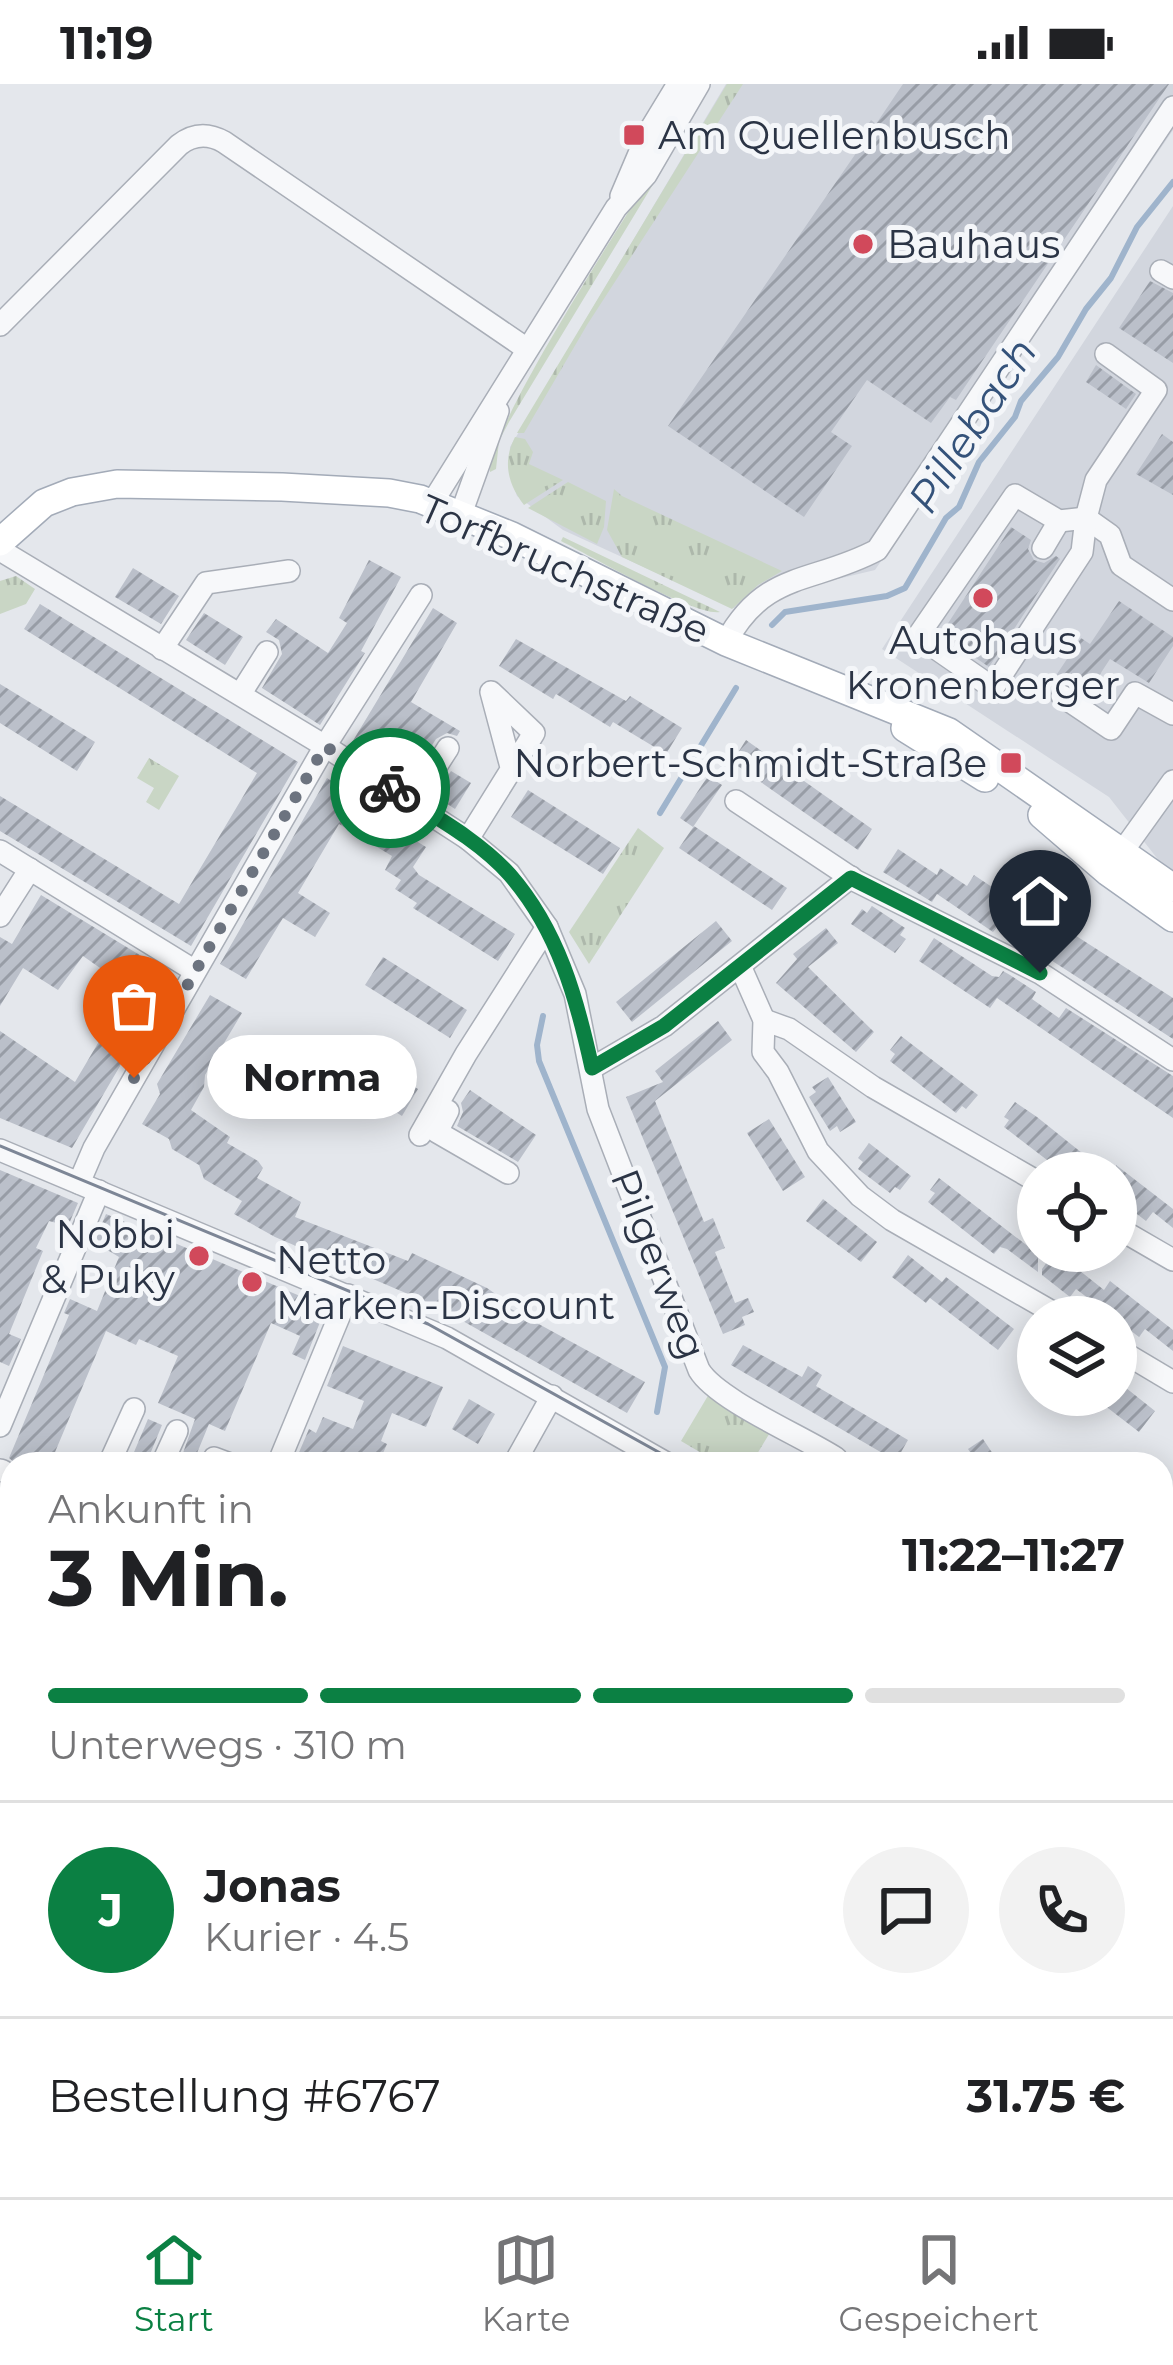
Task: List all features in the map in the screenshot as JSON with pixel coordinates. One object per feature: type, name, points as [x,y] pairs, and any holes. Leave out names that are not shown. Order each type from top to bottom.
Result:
[{"type":"main road","name":"Torfbruchstraße","points":[[0,546],[44,502],[72,491],[118,484],[389,493],[431,503],[725,641],[949,732],[1173,888]]},
{"type":"main road","name":"Torfbruchstraße","points":[[850,694],[1039,812],[1108,872],[1173,918]]},
{"type":"main road","points":[[1039,812],[1102,850],[1122,852],[1138,878],[1173,901]]},
{"type":"street","points":[[431,503],[616,208],[647,135],[678,84]]},
{"type":"street","points":[[616,208],[646,175],[699,84]]},
{"type":"street","points":[[725,641],[741,613],[766,592],[785,582],[848,566],[878,550],[1173,107]]},
{"type":"street","points":[[0,325],[179,145],[208,135],[527,350]]},
{"type":"street","points":[[1106,354],[1156,389],[1096,480],[1086,518],[1082,552],[993,688],[918,637],[941,592],[1015,496],[1059,521],[1086,518],[1110,535],[1121,565],[1173,600]]},
{"type":"street","points":[[461,514],[504,393]]},
{"type":"street","points":[[1043,548],[1059,521]]},
{"type":"street","name":"Pilgerweg","points":[[0,546],[325,746],[468,839],[509,873],[547,927],[575,994],[598,1109],[708,1385],[828,1452]]},
{"type":"street","points":[[162,649],[206,583],[289,571]]},
{"type":"street","points":[[0,1426],[88,1187],[94,1148],[325,746],[421,595]]},
{"type":"street","points":[[241,693],[267,652]]},
{"type":"street","points":[[1062,696],[1111,729],[1135,693],[1173,714]]},
{"type":"street","points":[[413,803],[448,748]]},
{"type":"street","points":[[468,839],[511,767]]},
{"type":"street","points":[[1122,852],[1173,781]]},
{"type":"street","points":[[736,801],[851,878],[1040,973],[1173,1060]]},
{"type":"street","points":[[0,850],[195,971]]},
{"type":"street","points":[[0,916],[30,869]]},
{"type":"street","points":[[592,1068],[664,1026],[851,878]]},
{"type":"street","points":[[420,1135],[547,927]]},
{"type":"street","points":[[741,968],[764,1020],[763,1052],[818,1151],[860,1196],[908,1230],[1024,1296]]},
{"type":"street","points":[[764,1020],[789,1028],[874,1088],[1017,1171]]},
{"type":"street","points":[[447,1090],[458,1095],[437,1132],[508,1173]]},
{"type":"street","points":[[0,1150],[447,1338],[648,1452]]},
{"type":"street","points":[[1137,1239],[1173,1260]]},
{"type":"street","points":[[283,1452],[348,1295]]},
{"type":"street","points":[[1137,1361],[1173,1382]]},
{"type":"street","points":[[521,1452],[552,1396]]},
{"type":"street","points":[[114,1452],[134,1409]]},
{"type":"street","points":[[167,1452],[177,1431]]},
{"type":"shaded area","points":[[726,84],[1173,84],[1173,130],[875,570],[787,591],[766,604],[755,618],[563,530],[517,496],[509,472],[510,447]]},
{"type":"shaded area","points":[[1173,206],[1173,871],[1160,862],[1109,797],[882,649]]},
{"type":"green space","points":[[727,84],[743,84],[587,325],[524,433],[517,433]]},
{"type":"green space","points":[[664,155],[669,158],[509,422],[499,441],[496,469],[490,472],[496,447],[536,365]]},
{"type":"green space","points":[[515,437],[525,439],[533,452],[529,464],[563,480],[524,505],[509,472]]},
{"type":"green space","points":[[568,482],[606,501],[597,544],[528,508]]},
{"type":"green space","points":[[614,489],[782,571],[732,609],[622,557],[607,530]]},
{"type":"green space","points":[[563,537],[720,612],[667,595],[561,541]]},
{"type":"green space","points":[[16,576],[35,589],[26,604],[0,614],[0,581]]},
{"type":"green space","points":[[149,758],[179,776],[159,810],[146,802],[154,788],[137,778]]},
{"type":"green space","points":[[638,828],[664,848],[589,964],[569,932]]},
{"type":"green space","points":[[709,1394],[771,1431],[758,1452],[700,1452],[681,1441]]},
{"type":"building","points":[[903,84],[1169,84],[956,400],[950,397],[931,423],[867,380],[831,432],[852,446],[804,517],[668,426],[863,143],[858,140],[871,120],[876,124]]},
{"type":"building","points":[[1150,281],[1173,293],[1173,363],[1119,328]]},
{"type":"building","points":[[1096,365],[1136,394],[1126,409],[1086,382]]},
{"type":"building","points":[[1162,434],[1173,442],[1173,495],[1136,474]]},
{"type":"building","points":[[1011,527],[1031,540],[1028,549],[1034,560],[1060,559],[989,667],[941,634]]},
{"type":"building","points":[[369,560],[401,577],[361,651],[365,653],[320,725],[262,688],[282,654],[279,640],[266,632],[276,619],[328,653],[347,623],[339,618]]},
{"type":"building","points":[[133,568],[179,596],[161,624],[115,597]]},
{"type":"building","points":[[1119,601],[1173,637],[1173,646],[1149,683],[1110,659],[1087,694],[1055,677],[1081,638],[1090,644]]},
{"type":"building","points":[[40,604],[298,762],[191,946],[0,831],[0,796],[179,904],[257,773],[24,629]]},
{"type":"building","points":[[433,608],[457,623],[411,702],[460,731],[457,736],[447,733],[436,739],[410,780],[351,744]]},
{"type":"building","points":[[204,613],[243,637],[225,665],[186,640]]},
{"type":"building","points":[[516,639],[626,701],[630,696],[682,728],[666,754],[556,694],[553,699],[499,666]]},
{"type":"building","points":[[0,684],[95,742],[77,771],[0,723]]},
{"type":"building","points":[[746,740],[872,829],[858,850],[732,762]]},
{"type":"building","points":[[451,771],[471,783],[455,809],[435,796]]},
{"type":"building","points":[[708,776],[722,785],[693,827],[680,818]]},
{"type":"building","points":[[327,778],[426,847],[413,867],[419,875],[515,934],[498,961],[413,908],[417,903],[395,889],[401,880],[385,870],[392,856],[339,824],[298,893],[330,913],[315,937],[283,918],[246,979],[220,964]]},
{"type":"building","points":[[528,790],[620,848],[603,874],[511,817]]},
{"type":"building","points":[[694,826],[787,888],[772,910],[679,848]]},
{"type":"building","points":[[898,849],[937,875],[940,868],[967,886],[974,875],[1029,912],[1033,907],[1045,916],[1041,922],[1066,938],[1070,932],[1173,998],[1173,1039],[998,926],[993,932],[937,894],[932,902],[883,872]]},
{"type":"building","points":[[41,895],[166,971],[137,1020],[144,1025],[72,1148],[0,1118],[0,1031],[75,1082],[130,989],[83,956],[58,990],[23,968],[0,1006],[0,937],[12,944]]},
{"type":"building","points":[[872,906],[905,928],[900,935],[906,939],[895,953],[851,924],[862,909],[867,913]]},
{"type":"building","points":[[716,921],[732,941],[632,1022],[616,1002]]},
{"type":"building","points":[[826,928],[838,943],[808,967],[874,1032],[856,1052],[776,983],[797,959],[793,954]]},
{"type":"building","points":[[934,938],[992,976],[999,977],[1003,971],[1010,975],[1036,992],[1032,999],[1059,1018],[1066,1008],[1173,1076],[1173,1118],[997,998],[990,1008],[919,961]]},
{"type":"building","points":[[383,957],[467,1010],[450,1038],[365,985]]},
{"type":"building","points":[[210,995],[242,1013],[205,1075],[191,1110],[230,1137],[227,1143],[258,1161],[263,1168],[257,1178],[301,1202],[295,1217],[408,1261],[412,1253],[487,1288],[504,1300],[502,1304],[645,1382],[627,1413],[436,1306],[275,1237],[234,1214],[242,1201],[204,1179],[199,1165],[142,1124],[160,1094],[157,1084]]},
{"type":"building","points":[[718,1021],[732,1040],[655,1101],[704,1222],[713,1218],[725,1248],[715,1252],[735,1303],[748,1298],[754,1312],[742,1317],[745,1325],[723,1334],[626,1097],[663,1082],[655,1071]]},
{"type":"building","points":[[334,1036],[418,1089],[402,1116],[317,1062]]},
{"type":"building","points":[[901,1036],[978,1095],[966,1109],[962,1106],[956,1113],[890,1061],[895,1054],[890,1050]]},
{"type":"building","points":[[828,1077],[856,1122],[840,1132],[837,1126],[830,1131],[809,1097],[816,1092],[812,1087]]},
{"type":"building","points":[[470,1090],[536,1135],[518,1162],[457,1126],[461,1103]]},
{"type":"building","points":[[1015,1102],[1081,1152],[1037,1152],[1004,1127],[1009,1120],[1004,1117]]},
{"type":"building","points":[[769,1119],[805,1177],[783,1191],[747,1133]]},
{"type":"building","points":[[869,1143],[911,1176],[900,1190],[895,1187],[890,1193],[858,1169],[863,1162],[858,1158]]},
{"type":"building","points":[[0,1170],[78,1203],[68,1226],[49,1221],[36,1248],[43,1251],[9,1334],[21,1339],[9,1366],[0,1362]]},
{"type":"building","points":[[939,1178],[1017,1238],[1017,1256],[1000,1247],[994,1254],[928,1202],[935,1193],[930,1190]]},
{"type":"building","points":[[1137,1181],[1173,1209],[1173,1228],[1153,1212],[1146,1221],[1137,1214]]},
{"type":"building","points":[[823,1199],[877,1242],[861,1262],[806,1221]]},
{"type":"building","points":[[106,1214],[326,1307],[305,1360],[292,1354],[300,1336],[271,1323],[225,1431],[209,1424],[197,1452],[183,1452],[195,1419],[158,1403],[178,1356],[106,1331],[55,1452],[12,1452],[69,1315],[64,1313],[70,1299],[97,1311],[119,1257],[94,1242]]},
{"type":"building","points":[[908,1255],[942,1282],[946,1277],[1014,1329],[998,1350],[930,1298],[926,1303],[892,1277]]},
{"type":"building","points":[[1081,1272],[1104,1290],[1110,1281],[1129,1296],[1085,1296],[1076,1289],[1069,1296],[1042,1275]]},
{"type":"building","points":[[1137,1302],[1173,1330],[1173,1351],[1145,1329],[1139,1337]]},
{"type":"building","points":[[743,1345],[802,1377],[808,1366],[822,1375],[816,1386],[908,1440],[901,1452],[881,1452],[731,1365]]},
{"type":"building","points":[[343,1346],[443,1387],[426,1427],[392,1413],[381,1441],[387,1444],[384,1452],[299,1452],[309,1429],[316,1433],[323,1417],[353,1429],[364,1401],[327,1386]]},
{"type":"building","points":[[1137,1397],[1155,1411],[1139,1432],[1118,1416],[1137,1416]]},
{"type":"building","points":[[469,1399],[495,1414],[478,1444],[452,1429]]},
{"type":"building","points":[[148,1419],[162,1425],[151,1452],[134,1452]]},
{"type":"building","points":[[983,1439],[992,1452],[970,1452]]},
{"type":"waterway","name":"Pillebach","points":[[772,625],[785,612],[887,596],[905,588],[946,518],[959,507],[979,462],[1058,357],[1111,278],[1137,227],[1173,182]]},
{"type":"waterway","name":"Pillebach","points":[[660,813],[736,688]]},
{"type":"waterway","name":"Pillebach","points":[[543,1016],[539,1061],[665,1367],[657,1412]]},
{"type":"tram line","points":[[0,1146],[428,1324],[658,1452]]},
{"type":"way so far","points":[[134,1078],[325,746],[390,788]]},
{"type":"place","name":"Am Quellenbusch","points":[[634,135]]},
{"type":"place","name":"Bauhaus","points":[[863,244]]},
{"type":"place","name":"Autohaus Kronenberger","points":[[983,598]]},
{"type":"place","name":"Norbert-Schmidt-Straße","points":[[1011,763]]},
{"type":"place","name":"Norma","points":[[134,1078]]},
{"type":"place","name":"Nobbi & Puky","points":[[199,1256]]},
{"type":"place","name":"Netto Marken-Discount","points":[[252,1282]]},
{"type":"route","points":[[390,788],[468,839],[509,873],[547,927],[575,994],[592,1068],[664,1026],[851,878],[1040,973]]}]
